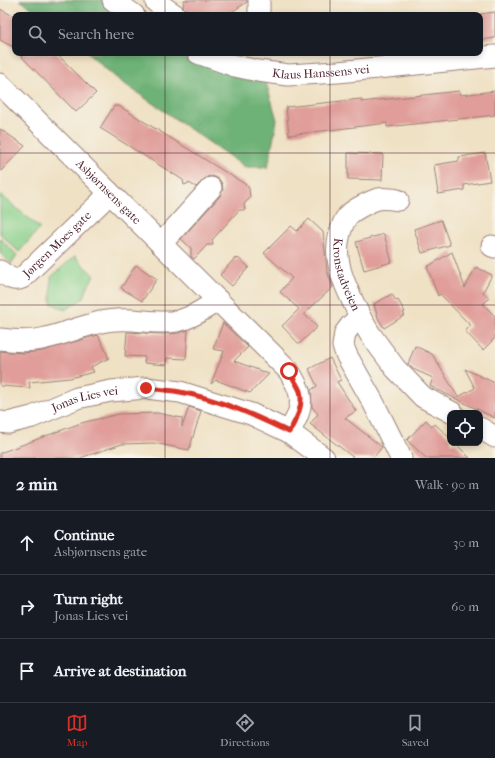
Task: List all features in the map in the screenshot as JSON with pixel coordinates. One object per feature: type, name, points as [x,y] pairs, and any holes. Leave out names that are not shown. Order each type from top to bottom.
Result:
[{"type":"street","points":[[113,0],[130,12]]},
{"type":"street","points":[[156,0],[156,2],[171,12]]},
{"type":"street","points":[[259,0],[259,12]]},
{"type":"street","name":"Klaus Hanssens vei","points":[[207,56],[235,66],[258,62],[288,75],[338,72],[495,56]]},
{"type":"street","name":"Asbjørnsens gate","points":[[0,84],[289,371],[300,390],[301,401],[298,416],[289,432]]},
{"type":"street","points":[[161,244],[210,188]]},
{"type":"street","name":"Jørgen Moes gate","points":[[0,271],[13,279],[18,280],[22,278],[101,202],[109,192]]},
{"type":"street","name":"Kronstadveien","points":[[398,200],[381,198],[353,211],[344,220],[338,241],[337,258],[341,273],[360,317],[370,334],[396,368],[423,397],[447,410]]},
{"type":"street","points":[[0,339],[27,341],[44,339],[84,326],[116,320],[178,321],[218,300]]},
{"type":"street","name":"Kronstadveien","points":[[360,317],[345,333],[343,346],[401,458]]},
{"type":"street","name":"Jonas Lies vei","points":[[0,422],[8,423],[32,416],[77,398],[111,391],[146,388],[180,392],[251,414],[289,432],[324,458]]},
{"type":"street","points":[[483,430],[495,437]]},
{"type":"green space","points":[[20,0],[103,0],[121,12],[38,12]]},
{"type":"green space","points":[[91,56],[191,56],[198,60],[265,79],[277,120],[268,167],[245,167],[119,80]]},
{"type":"green space","points":[[0,194],[40,228],[19,252],[0,234]]},
{"type":"green space","points":[[0,238],[17,255],[11,264],[0,253]]},
{"type":"green space","points":[[75,256],[94,276],[88,286],[84,298],[65,310],[51,303],[51,277]]},
{"type":"building","points":[[184,0],[247,0],[247,2],[232,12],[186,12],[183,7]]},
{"type":"building","points":[[0,9],[12,15],[12,46],[0,40]]},
{"type":"building","points":[[495,12],[495,38],[483,40],[483,14]]},
{"type":"building","points":[[21,56],[59,56],[96,93],[76,112]]},
{"type":"building","points":[[459,91],[460,95],[495,91],[495,115],[387,127],[387,123],[289,135],[286,107],[361,99],[361,102]]},
{"type":"building","points":[[114,106],[119,106],[245,184],[249,188],[250,198],[244,204],[245,210],[239,210],[212,240],[213,245],[207,245],[194,259],[191,257],[191,248],[181,239],[220,196],[223,190],[222,184],[219,179],[213,176],[207,177],[196,187],[189,183],[184,185],[183,180],[100,128]]},
{"type":"building","points":[[0,129],[25,146],[0,172]]},
{"type":"building","points":[[348,153],[383,154],[382,180],[348,179]]},
{"type":"building","points":[[485,153],[490,181],[464,185],[464,190],[438,194],[434,165],[459,161],[459,157]]},
{"type":"building","points":[[309,219],[323,232],[327,271],[333,287],[304,314],[317,327],[299,344],[282,326],[299,309],[280,292],[292,278],[264,253],[291,226],[297,231]]},
{"type":"building","points":[[441,220],[450,245],[422,253],[414,229]]},
{"type":"building","points":[[384,234],[392,262],[364,270],[356,242]]},
{"type":"building","points":[[452,252],[465,288],[476,267],[492,275],[483,292],[489,299],[483,304],[495,316],[495,338],[483,350],[465,331],[471,326],[440,294],[438,296],[427,267]]},
{"type":"building","points":[[235,258],[236,260],[238,258],[249,267],[232,286],[220,275]]},
{"type":"building","points":[[136,265],[157,279],[142,301],[121,288]]},
{"type":"building","points":[[392,294],[396,301],[398,300],[405,312],[403,313],[405,315],[384,328],[378,318],[374,304]]},
{"type":"building","points":[[223,323],[248,347],[234,361],[269,374],[250,393],[216,380],[211,384],[224,351],[213,349]]},
{"type":"building","points":[[188,330],[186,359],[167,358],[166,365],[144,363],[145,357],[125,356],[127,332],[163,334],[179,333]]},
{"type":"building","points":[[98,335],[109,358],[91,367],[94,372],[70,378],[29,382],[30,388],[0,386],[0,351],[23,353],[42,351]]},
{"type":"building","points":[[415,346],[432,354],[458,397],[475,388],[465,369],[495,383],[495,418],[483,412],[483,410],[479,410],[430,386],[433,378],[413,369],[408,364]]},
{"type":"building","points":[[330,358],[341,380],[337,382],[356,411],[345,418],[382,447],[373,458],[354,458],[310,424],[318,414],[312,407],[311,390],[317,386],[309,369]]},
{"type":"building","points":[[189,407],[201,411],[189,450],[154,443],[122,444],[80,458],[0,458],[0,453],[81,423],[119,414],[157,413],[182,418],[182,427]]},
{"type":"building","points":[[426,420],[432,426],[435,424],[447,435],[447,446],[458,446],[470,458],[426,458],[407,440]]},
{"type":"route","points":[[146,388],[180,392],[213,401],[251,414],[289,432],[298,416],[301,401],[300,390],[289,371]]}]
